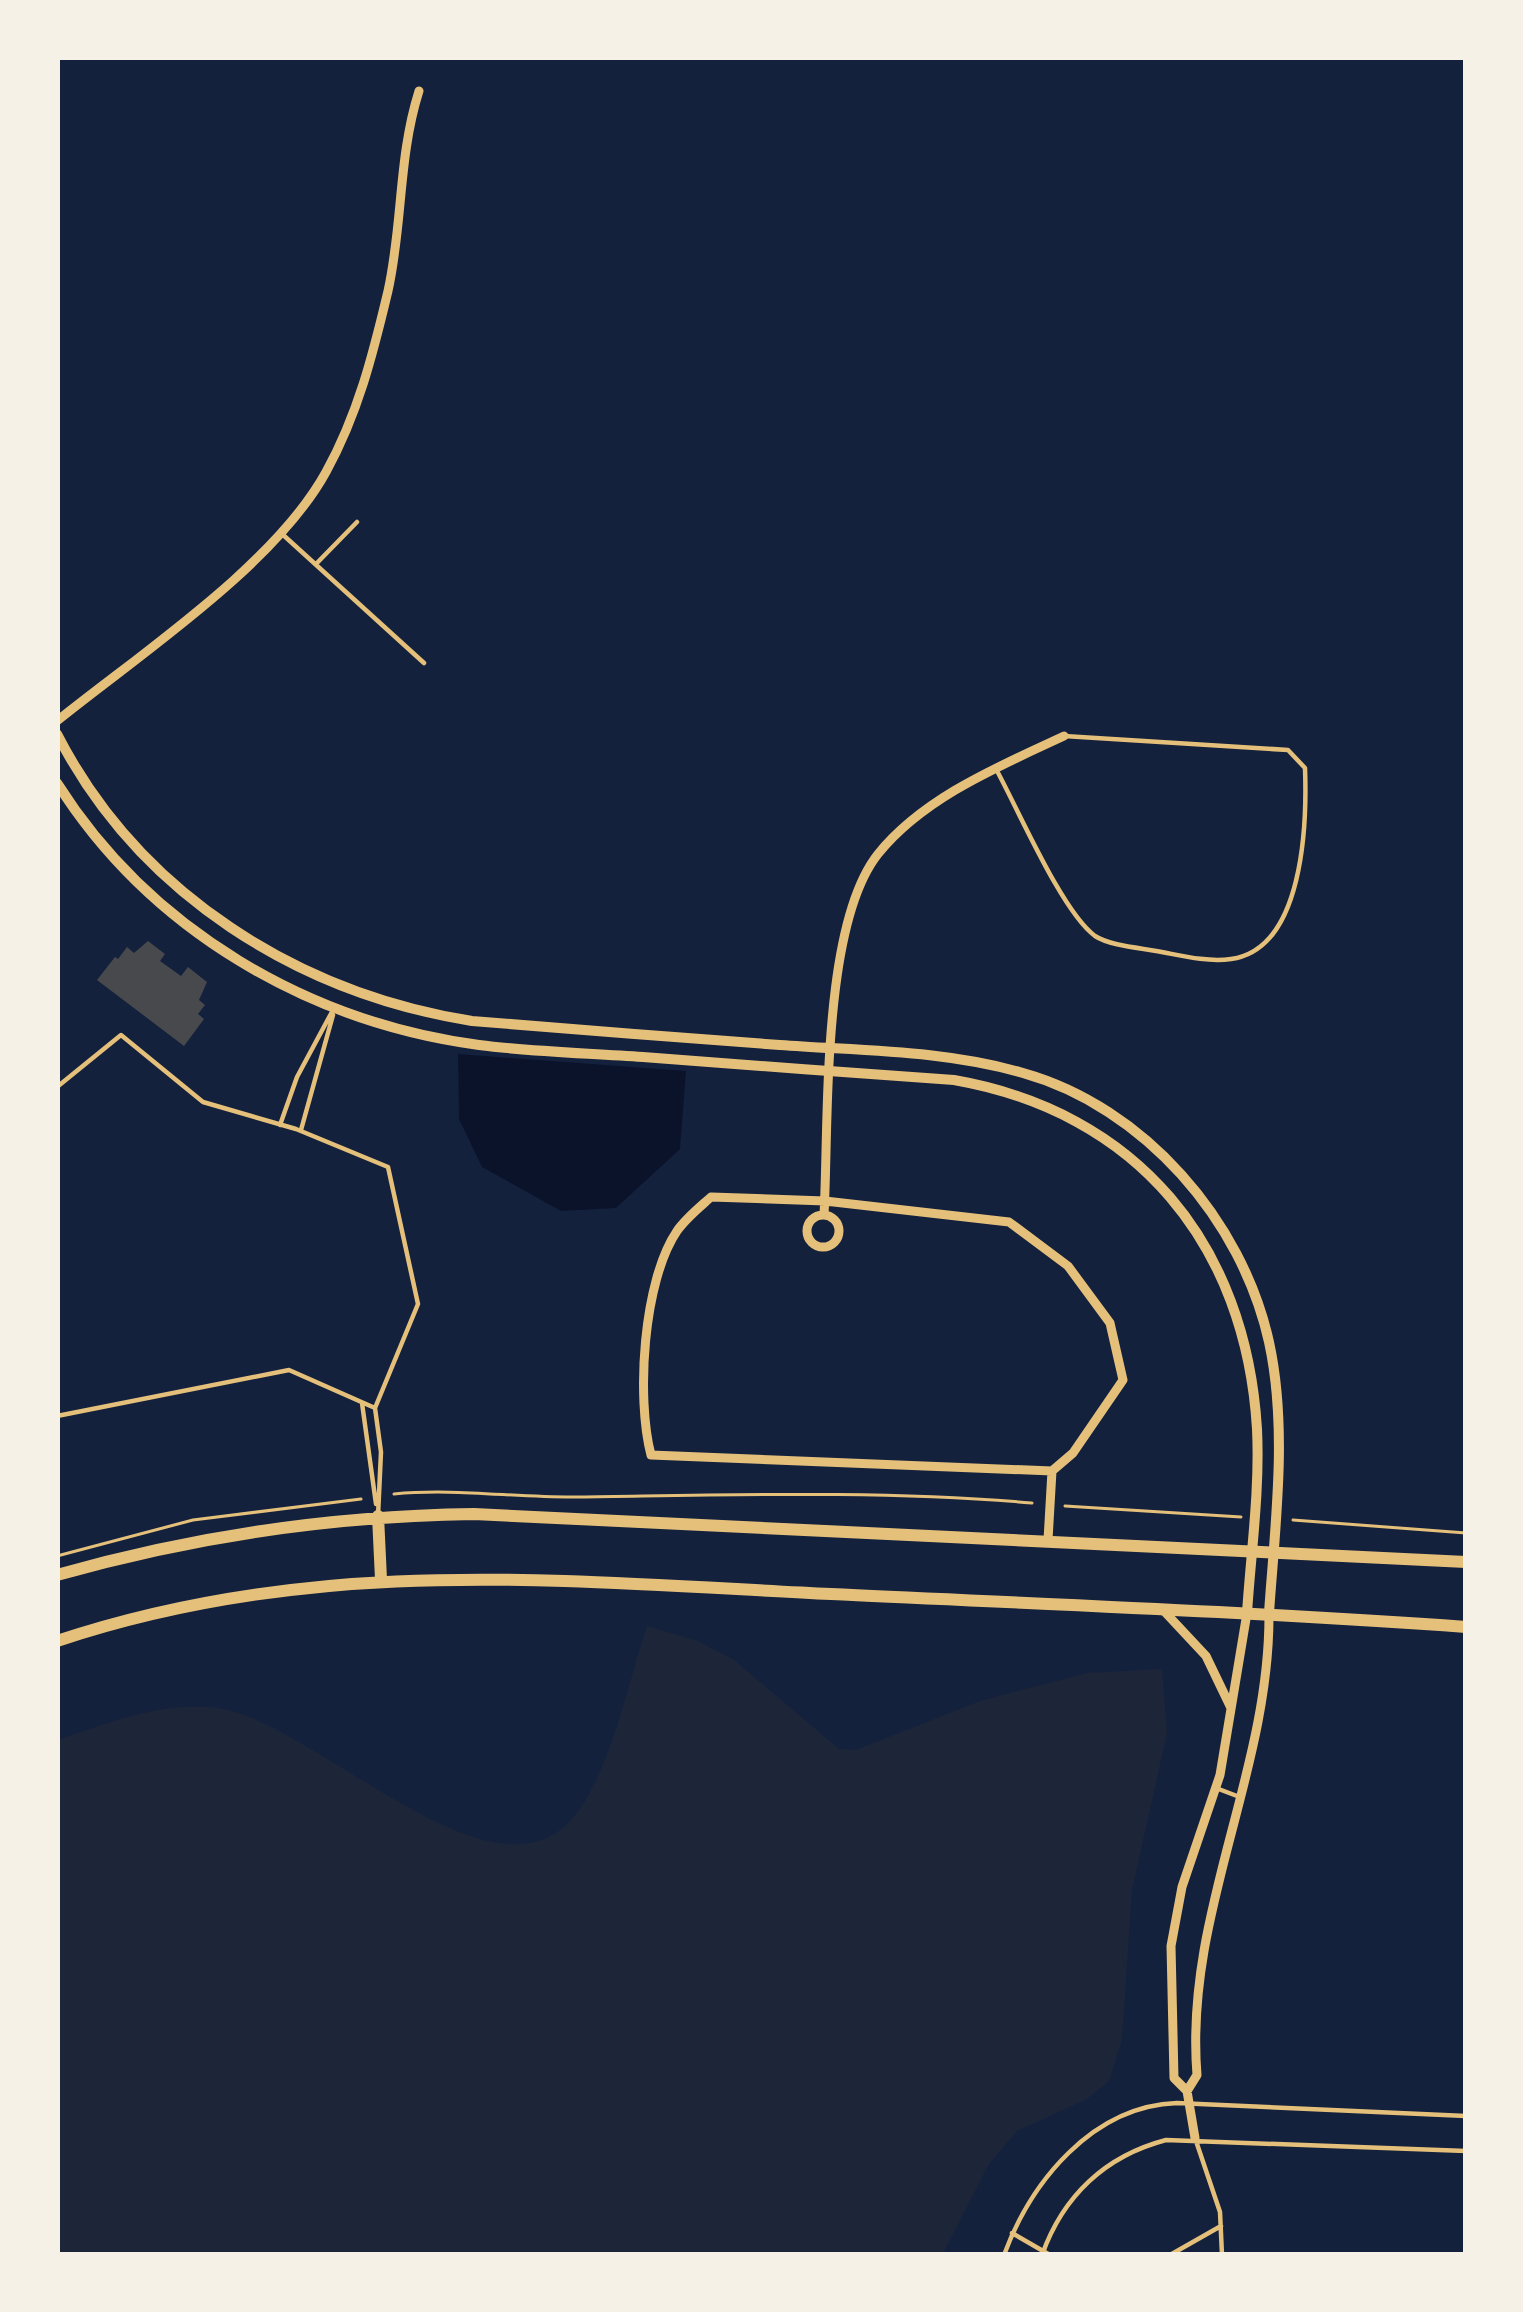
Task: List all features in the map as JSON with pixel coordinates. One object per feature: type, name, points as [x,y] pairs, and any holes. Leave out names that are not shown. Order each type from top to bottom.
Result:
[{"type":"main road","points":[[57,1575],[206,1538],[378,1516],[474,1514],[1466,1562]]},
{"type":"main road","points":[[378,1516],[381,1579]]},
{"type":"main road","points":[[57,1641],[224,1598],[381,1579],[452,1576],[1269,1613],[1466,1627]]},
{"type":"street","points":[[57,721],[281,533],[325,475],[368,382],[390,280],[404,137],[419,92]]},
{"type":"street","points":[[57,734],[100,803],[178,889],[231,929],[343,988],[472,1021],[943,1057],[1027,1074],[1112,1116],[1182,1176],[1240,1261],[1269,1343],[1277,1396],[1273,1550],[1260,1720],[1198,1960],[1197,2075],[1187,2091]]},
{"type":"street","points":[[824,1215],[834,988],[850,908],[877,856],[918,815],[996,768],[1064,736]]},
{"type":"street","points":[[57,783],[90,829],[162,906],[242,965],[334,1009],[388,1027],[480,1045],[954,1080],[1023,1097],[1113,1140],[1163,1188],[1216,1266],[1242,1336],[1256,1413],[1247,1612],[1216,1788],[1182,1887],[1171,1946],[1174,2078],[1187,2091],[1195,2138]]},
{"type":"street","points":[[334,1009],[343,988]]},
{"type":"street","points":[[1048,1540],[1052,1472],[1073,1453],[1124,1380],[1110,1323],[1068,1267],[1009,1222],[825,1202],[711,1197],[676,1233],[650,1306],[642,1421],[650,1455],[1052,1472]]},
{"type":"street","points":[[1163,1610],[1206,1655],[1231,1708]]},
{"type":"lane","points":[[316,564],[357,522]]},
{"type":"lane","points":[[281,533],[424,663]]},
{"type":"lane","points":[[996,768],[1075,914],[1098,938],[1192,958],[1235,959],[1273,934],[1293,900],[1307,812],[1305,768],[1288,750],[1064,736]]},
{"type":"lane","points":[[280,1124],[297,1077],[334,1009]]},
{"type":"lane","points":[[300,1131],[334,1009]]},
{"type":"lane","points":[[57,1087],[121,1035],[203,1102],[300,1131],[388,1167],[418,1304],[375,1408],[378,1516]]},
{"type":"lane","points":[[57,1416],[289,1370],[375,1408]]},
{"type":"lane","points":[[362,1402],[377,1497]]},
{"type":"lane","points":[[1216,1788],[1243,1798]]},
{"type":"lane","points":[[1004,2255],[1037,2186],[1084,2140],[1145,2110],[1190,2104],[1466,2116]]},
{"type":"lane","points":[[1012,2233],[1045,2254],[1066,2204],[1103,2168],[1133,2150],[1195,2138],[1466,2151]]},
{"type":"lane","points":[[1195,2138],[1221,2226],[1222,2255]]},
{"type":"lane","points":[[1170,2255],[1221,2226]]},
{"type":"path","points":[[57,1556],[193,1520],[442,1490],[565,1497],[956,1496],[1254,1517]]},
{"type":"path","points":[[1274,1519],[1466,1533]]},
{"type":"shaded area","points":[[458,1054],[686,1071],[680,1149],[616,1208],[561,1211],[482,1167],[459,1119]]},
{"type":"shaded area","points":[[647,1626],[698,1641],[734,1660],[839,1749],[856,1750],[980,1701],[1087,1673],[1162,1669],[1167,1733],[1132,1890],[1122,2039],[1109,2081],[1087,2099],[1017,2131],[989,2164],[942,2255],[57,2255],[57,1740],[155,1711],[217,1708],[255,1719],[442,1824],[487,1841],[529,1843],[564,1827],[593,1787]]},
{"type":"building","points":[[148,941],[165,954],[160,961],[181,976],[188,967],[207,982],[199,1000],[205,1005],[198,1014],[204,1019],[184,1046],[97,980],[127,947],[134,953]]}]
